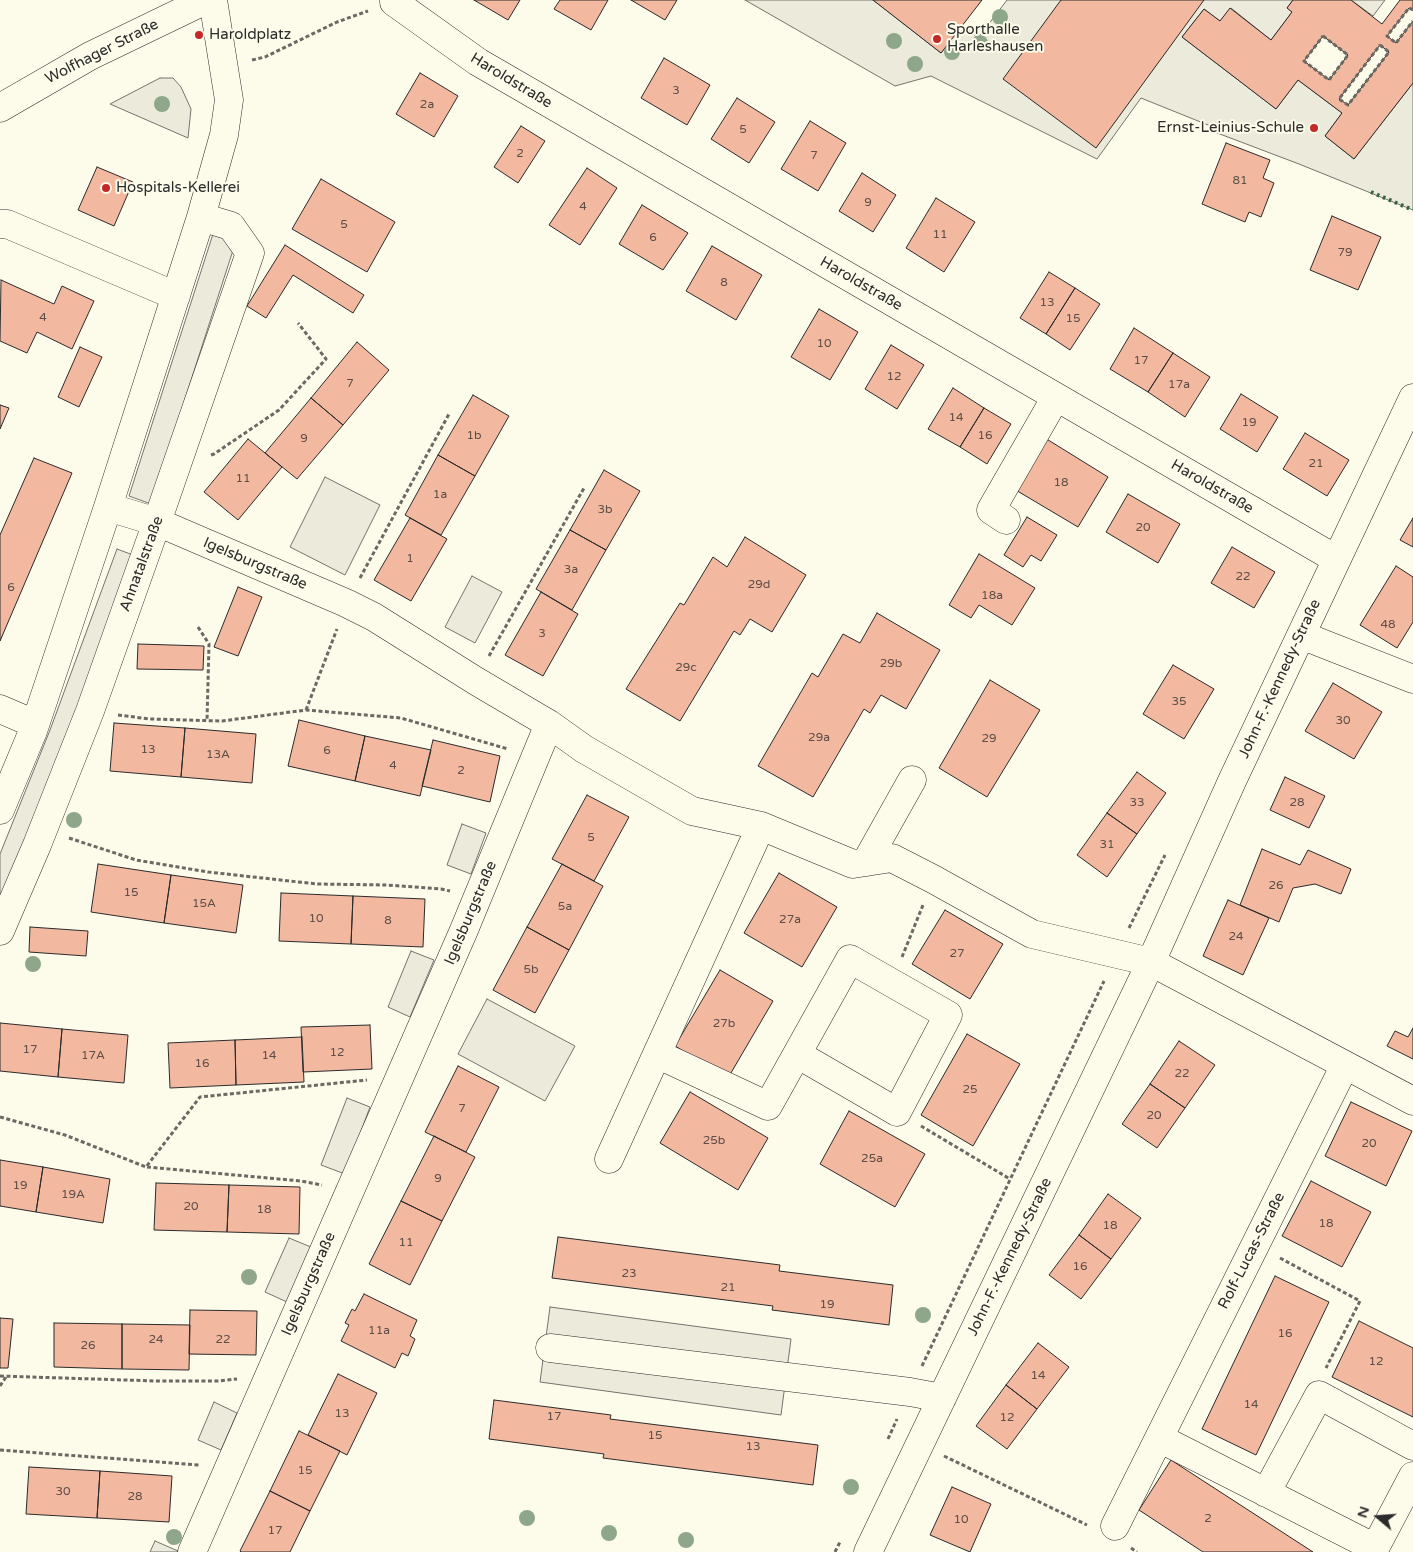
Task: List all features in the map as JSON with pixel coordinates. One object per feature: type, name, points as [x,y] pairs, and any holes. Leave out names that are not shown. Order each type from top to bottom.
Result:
[{"type":"street","name":"Wolfhager Straße","points":[[0,108],[90,56],[206,0]]},
{"type":"street","points":[[0,810],[35,724],[108,506],[202,217],[224,135],[229,100],[213,0]]},
{"type":"street","name":"Haroldstraße","points":[[394,1],[478,62],[1336,559]]},
{"type":"street","name":"Ahnatalstraße","points":[[0,931],[90,711],[250,253],[231,226],[202,217]]},
{"type":"street","points":[[0,224],[7,224],[176,296]]},
{"type":"street","points":[[1006,520],[991,510],[1056,397]]},
{"type":"street","name":"John-F.-Kennedy-Straße","points":[[868,1552],[1151,962],[1232,781],[1336,559],[1405,436],[1413,398]]},
{"type":"street","name":"Igelsburgstraße","points":[[108,506],[157,522],[346,603],[374,617],[549,724],[478,898],[192,1552]]},
{"type":"street","points":[[1301,635],[1413,679]]},
{"type":"street","points":[[0,709],[35,724]]},
{"type":"street","points":[[549,724],[584,749],[692,811],[761,826],[854,864],[892,858],[1032,934],[1151,962],[1413,1101]]},
{"type":"street","points":[[866,862],[912,780]]},
{"type":"street","points":[[609,1158],[761,826]]},
{"type":"street","points":[[657,1054],[768,1106],[797,1054],[850,959],[948,1015],[897,1112],[797,1054]]},
{"type":"street","name":"Rolf-Lucas-Straße","points":[[1115,1526],[1345,1065]]},
{"type":"street","points":[[550,1348],[910,1392],[942,1398]]},
{"type":"street","points":[[1266,1492],[1319,1395],[1413,1446]]},
{"type":"street","points":[[1159,1438],[1375,1548],[1413,1476]]},
{"type":"path","points":[[223,65],[266,57],[337,22],[394,1]]},
{"type":"path","points":[[1413,10],[1410,8],[1387,36],[1396,43],[1413,21]]},
{"type":"path","points":[[1323,36],[1348,55],[1329,80],[1304,61],[1323,36]]},
{"type":"path","points":[[1380,45],[1389,52],[1348,105],[1339,99],[1380,45]]},
{"type":"path","points":[[178,460],[214,454],[280,410],[326,359],[298,323]]},
{"type":"path","points":[[306,710],[346,603],[449,414]]},
{"type":"path","points":[[476,681],[584,488]]},
{"type":"path","points":[[198,627],[209,644],[207,720]]},
{"type":"path","points":[[90,711],[150,719],[222,721],[306,710],[401,718],[535,757]]},
{"type":"path","points":[[42,829],[136,860],[208,872],[317,884],[441,890],[478,898]]},
{"type":"path","points":[[885,1445],[1116,954],[1167,852]]},
{"type":"path","points":[[892,983],[933,879]]},
{"type":"path","points":[[146,1167],[200,1097],[400,1077]]},
{"type":"path","points":[[897,1112],[1010,1179]]},
{"type":"path","points":[[0,1117],[65,1136],[146,1167],[301,1180],[350,1190]]},
{"type":"path","points":[[1255,1245],[1360,1301],[1316,1387],[1319,1395]]},
{"type":"path","points":[[0,1376],[218,1381],[270,1376]]},
{"type":"path","points":[[0,1386],[6,1377]]},
{"type":"path","points":[[920,1444],[1108,1535],[1115,1526]]},
{"type":"path","points":[[0,1450],[229,1467]]},
{"type":"path","points":[[835,1552],[843,1534]]},
{"type":"shaded area","name":"Ernst-Leinius-Schule","points":[[745,0],[873,0],[941,53],[962,25],[978,38],[1007,0],[1293,0],[1287,8],[1292,12],[1271,40],[1231,8],[1220,21],[1204,9],[1182,37],[1276,109],[1298,80],[1342,113],[1325,136],[1354,159],[1413,83],[1413,210],[1212,131],[1213,127],[1141,98],[1097,159],[931,76],[895,86]]},
{"type":"shaded area","points":[[1351,0],[1385,0],[1373,16]]},
{"type":"shaded area","points":[[160,78],[173,78],[181,87],[191,109],[188,138],[110,104]]},
{"type":"shaded area","points":[[213,234],[236,241],[151,504],[129,496]]},
{"type":"shaded area","points":[[325,477],[380,505],[345,575],[290,547]]},
{"type":"shaded area","points":[[117,549],[133,555],[60,759],[0,902],[0,854],[50,730]]},
{"type":"shaded area","points":[[472,576],[502,592],[475,643],[445,627]]},
{"type":"shaded area","points":[[462,824],[486,833],[471,874],[447,865]]},
{"type":"shaded area","points":[[411,951],[434,960],[410,1017],[388,1007]]},
{"type":"shaded area","points":[[487,999],[575,1046],[545,1101],[458,1054]]},
{"type":"shaded area","points":[[347,1098],[370,1107],[345,1174],[321,1165]]},
{"type":"shaded area","points":[[289,1238],[311,1247],[287,1302],[265,1292]]},
{"type":"shaded area","points":[[550,1307],[791,1339],[781,1415],[540,1382]]},
{"type":"shaded area","points":[[214,1402],[237,1413],[221,1450],[198,1440]]},
{"type":"shaded area","points":[[155,1541],[178,1551],[150,1552]]},
{"type":"building","points":[[474,0],[520,0],[508,20]]},
{"type":"building","points":[[560,0],[608,0],[591,30],[554,9]]},
{"type":"building","points":[[631,0],[677,0],[665,20]]},
{"type":"building","name":"Sporthalle Harleshausen","points":[[873,0],[982,0],[941,53]]},
{"type":"building","points":[[1061,0],[1204,0],[1096,148],[1003,79]]},
{"type":"building","points":[[1293,0],[1351,0],[1382,24],[1400,0],[1413,0],[1413,10],[1409,8],[1387,36],[1396,43],[1413,21],[1413,83],[1354,159],[1325,136],[1342,113],[1298,80],[1276,109],[1182,37],[1204,9],[1220,21],[1230,8],[1271,40],[1292,12],[1287,8]],"holes":[[[1323,36],[1348,55],[1329,80],[1304,61]],[[1380,45],[1389,52],[1348,105],[1339,99]]]},
{"type":"building","points":[[664,58],[710,85],[687,125],[641,98]]},
{"type":"building","points":[[420,73],[458,96],[434,137],[396,114]]},
{"type":"building","points":[[737,98],[775,122],[749,163],[711,139]]},
{"type":"building","points":[[810,121],[846,143],[818,191],[781,169]]},
{"type":"building","points":[[521,126],[545,141],[518,183],[494,167]]},
{"type":"building","points":[[1226,143],[1270,160],[1263,178],[1274,183],[1261,217],[1249,212],[1245,222],[1202,204]]},
{"type":"building","points":[[97,167],[133,182],[114,226],[78,210]]},
{"type":"building","points":[[587,168],[617,188],[580,245],[549,225]]},
{"type":"building","points":[[862,173],[896,195],[873,232],[839,211]]},
{"type":"building","points":[[321,179],[395,222],[367,272],[292,229]]},
{"type":"building","points":[[936,198],[975,222],[944,272],[906,248]]},
{"type":"building","points":[[642,205],[688,233],[663,270],[619,244]]},
{"type":"building","points":[[1332,216],[1381,237],[1358,290],[1310,270]]},
{"type":"building","points":[[285,245],[364,295],[353,313],[293,275],[266,318],[247,306]]},
{"type":"building","points":[[712,246],[762,275],[736,320],[686,291]]},
{"type":"building","points":[[1049,272],[1075,288],[1046,334],[1020,318]]},
{"type":"building","points":[[1,280],[54,304],[62,286],[94,301],[72,349],[37,332],[27,353],[0,341]]},
{"type":"building","points":[[1075,288],[1100,304],[1070,350],[1046,334]]},
{"type":"building","points":[[819,309],[858,332],[830,380],[791,357]]},
{"type":"building","points":[[1134,328],[1173,353],[1148,392],[1110,369]]},
{"type":"building","points":[[357,342],[389,370],[343,425],[311,398]]},
{"type":"building","points":[[891,345],[924,365],[897,409],[865,389]]},
{"type":"building","points":[[80,347],[102,357],[79,407],[58,397]]},
{"type":"building","points":[[1173,353],[1210,377],[1185,417],[1148,392]]},
{"type":"building","points":[[953,388],[984,408],[960,447],[928,429]]},
{"type":"building","points":[[1241,394],[1278,417],[1257,452],[1220,429]]},
{"type":"building","points":[[473,395],[509,416],[475,476],[438,455]]},
{"type":"building","points":[[311,398],[343,425],[297,479],[265,453]]},
{"type":"building","points":[[0,405],[9,408],[0,429]]},
{"type":"building","points":[[984,408],[1011,424],[987,464],[960,447]]},
{"type":"building","points":[[1305,433],[1349,460],[1327,496],[1283,469]]},
{"type":"building","points":[[1045,438],[1108,477],[1078,527],[1014,489]]},
{"type":"building","points":[[248,439],[282,467],[238,520],[204,492]]},
{"type":"building","points":[[438,455],[475,476],[441,535],[405,515]]},
{"type":"building","points":[[34,458],[72,473],[0,641],[0,535]]},
{"type":"building","points":[[604,470],[640,491],[606,550],[570,530]]},
{"type":"building","points":[[1128,494],[1180,524],[1158,563],[1106,532]]},
{"type":"building","points":[[1027,517],[1057,535],[1041,561],[1031,555],[1023,567],[1004,555]]},
{"type":"building","points":[[410,518],[447,539],[411,601],[374,580]]},
{"type":"building","points":[[1413,518],[1413,547],[1400,540]]},
{"type":"building","points":[[570,530],[606,550],[572,610],[536,589]]},
{"type":"building","points":[[745,537],[806,575],[772,632],[750,619],[740,635],[734,631],[680,721],[626,689],[680,603],[684,605],[713,557],[727,567]]},
{"type":"building","points":[[1232,547],[1275,572],[1254,608],[1211,583]]},
{"type":"building","points":[[979,554],[1035,588],[1012,625],[979,605],[971,618],[949,605]]},
{"type":"building","points":[[1396,566],[1413,577],[1413,622],[1397,648],[1360,625]]},
{"type":"building","points":[[238,587],[262,597],[238,656],[214,647]]},
{"type":"building","points":[[541,592],[578,614],[543,676],[505,655]]},
{"type":"building","points":[[877,613],[940,650],[906,709],[881,695],[870,713],[864,709],[813,797],[758,766],[812,673],[818,677],[843,634],[860,643]]},
{"type":"building","points":[[138,644],[204,646],[203,670],[137,669]]},
{"type":"building","points":[[1173,665],[1214,689],[1184,739],[1143,714]]},
{"type":"building","points":[[990,680],[1040,710],[987,797],[939,768]]},
{"type":"building","points":[[1333,683],[1382,712],[1354,759],[1305,731]]},
{"type":"building","points":[[299,720],[365,736],[355,781],[288,766]]},
{"type":"building","points":[[114,723],[185,728],[181,777],[110,771]]},
{"type":"building","points":[[185,728],[256,734],[252,783],[181,777]]},
{"type":"building","points":[[365,736],[431,750],[420,796],[355,781]]},
{"type":"building","points":[[433,740],[500,756],[490,802],[422,786]]},
{"type":"building","points":[[1137,772],[1166,793],[1137,834],[1107,813]]},
{"type":"building","points":[[1285,777],[1325,796],[1309,828],[1270,810]]},
{"type":"building","points":[[587,795],[629,817],[594,881],[552,859]]},
{"type":"building","points":[[1107,813],[1137,834],[1107,877],[1077,855]]},
{"type":"building","points":[[1262,849],[1300,865],[1308,850],[1351,869],[1341,894],[1315,884],[1293,888],[1279,922],[1240,905]]},
{"type":"building","points":[[98,864],[171,875],[164,923],[91,912]]},
{"type":"building","points":[[562,864],[603,886],[569,950],[527,927]]},
{"type":"building","points":[[779,873],[837,907],[802,967],[744,933]]},
{"type":"building","points":[[171,875],[243,885],[236,933],[164,923]]},
{"type":"building","points":[[281,893],[353,896],[351,944],[279,941]]},
{"type":"building","points":[[353,896],[425,899],[423,947],[351,944]]},
{"type":"building","points":[[1228,900],[1269,918],[1243,975],[1203,956]]},
{"type":"building","points":[[945,910],[1003,944],[970,999],[912,964]]},
{"type":"building","points":[[30,927],[88,931],[86,956],[29,952]]},
{"type":"building","points":[[527,927],[569,950],[535,1013],[493,990]]},
{"type":"building","points":[[720,970],[773,1001],[728,1078],[675,1046]]},
{"type":"building","points":[[0,1023],[62,1029],[58,1077],[0,1071]]},
{"type":"building","points":[[370,1025],[372,1069],[303,1072],[301,1027]]},
{"type":"building","points":[[1413,1028],[1413,1059],[1387,1046],[1395,1031],[1408,1037]]},
{"type":"building","points":[[62,1029],[128,1035],[124,1083],[58,1077]]},
{"type":"building","points":[[967,1034],[1020,1064],[973,1146],[921,1115]]},
{"type":"building","points":[[302,1037],[304,1082],[236,1085],[235,1040]]},
{"type":"building","points":[[235,1040],[236,1085],[170,1088],[168,1043]]},
{"type":"building","points":[[1179,1041],[1215,1065],[1185,1108],[1150,1084]]},
{"type":"building","points":[[458,1066],[499,1087],[466,1152],[425,1132]]},
{"type":"building","points":[[1150,1084],[1185,1108],[1157,1148],[1122,1124]]},
{"type":"building","points":[[690,1092],[768,1138],[738,1190],[660,1143]]},
{"type":"building","points":[[1351,1102],[1412,1131],[1386,1186],[1325,1156]]},
{"type":"building","points":[[849,1111],[925,1154],[895,1207],[820,1164]]},
{"type":"building","points":[[434,1136],[475,1157],[442,1221],[401,1201]]},
{"type":"building","points":[[0,1160],[43,1167],[36,1212],[0,1206]]},
{"type":"building","points":[[43,1167],[110,1179],[103,1223],[36,1212]]},
{"type":"building","points":[[1311,1181],[1371,1212],[1342,1267],[1282,1236]]},
{"type":"building","points":[[156,1183],[229,1185],[227,1232],[154,1230]]},
{"type":"building","points":[[229,1185],[300,1187],[299,1234],[227,1232]]},
{"type":"building","points":[[1108,1194],[1141,1218],[1111,1259],[1079,1235]]},
{"type":"building","points":[[401,1201],[442,1221],[410,1285],[369,1264]]},
{"type":"building","points":[[1079,1235],[1111,1259],[1081,1299],[1049,1275]]},
{"type":"building","points":[[558,1237],[780,1265],[779,1271],[893,1285],[889,1325],[772,1310],[773,1306],[552,1278]]},
{"type":"building","points":[[1275,1276],[1329,1302],[1256,1455],[1202,1429]]},
{"type":"building","points":[[364,1294],[417,1320],[410,1336],[415,1339],[408,1356],[402,1353],[395,1368],[341,1341],[349,1325],[345,1323],[352,1309],[355,1311]]},
{"type":"building","points":[[190,1310],[257,1311],[256,1355],[189,1354]]},
{"type":"building","points":[[0,1318],[13,1319],[8,1368],[0,1368]]},
{"type":"building","points":[[1359,1321],[1413,1348],[1413,1417],[1332,1377]]},
{"type":"building","points":[[54,1323],[122,1324],[122,1369],[54,1367]]},
{"type":"building","points":[[122,1324],[190,1325],[189,1370],[122,1369]]},
{"type":"building","points":[[1038,1343],[1069,1367],[1037,1409],[1006,1385]]},
{"type":"building","points":[[338,1374],[377,1393],[347,1455],[308,1435]]},
{"type":"building","points":[[1006,1385],[1037,1409],[1007,1449],[976,1426]]},
{"type":"building","points":[[494,1400],[611,1415],[610,1419],[818,1445],[813,1485],[603,1458],[604,1454],[489,1439]]},
{"type":"building","points":[[299,1431],[340,1451],[310,1511],[270,1491]]},
{"type":"building","points":[[1171,1460],[1313,1552],[1203,1552],[1139,1510]]},
{"type":"building","points":[[29,1467],[100,1471],[97,1518],[26,1514]]},
{"type":"building","points":[[100,1471],[172,1476],[169,1522],[97,1518]]},
{"type":"building","points":[[952,1487],[991,1504],[970,1552],[930,1535]]},
{"type":"building","points":[[270,1491],[310,1511],[290,1552],[241,1552],[240,1551]]},
{"type":"hedge","points":[[1371,192],[1413,210]]},
{"type":"place","name":"Haroldplatz","points":[[199,35]]},
{"type":"place","name":"Sporthalle Harleshausen","points":[[937,39]]},
{"type":"place","name":"Ernst-Leinius-Schule","points":[[1314,128]]},
{"type":"place","name":"Hospitals-Kellerei","points":[[106,188]]}]
